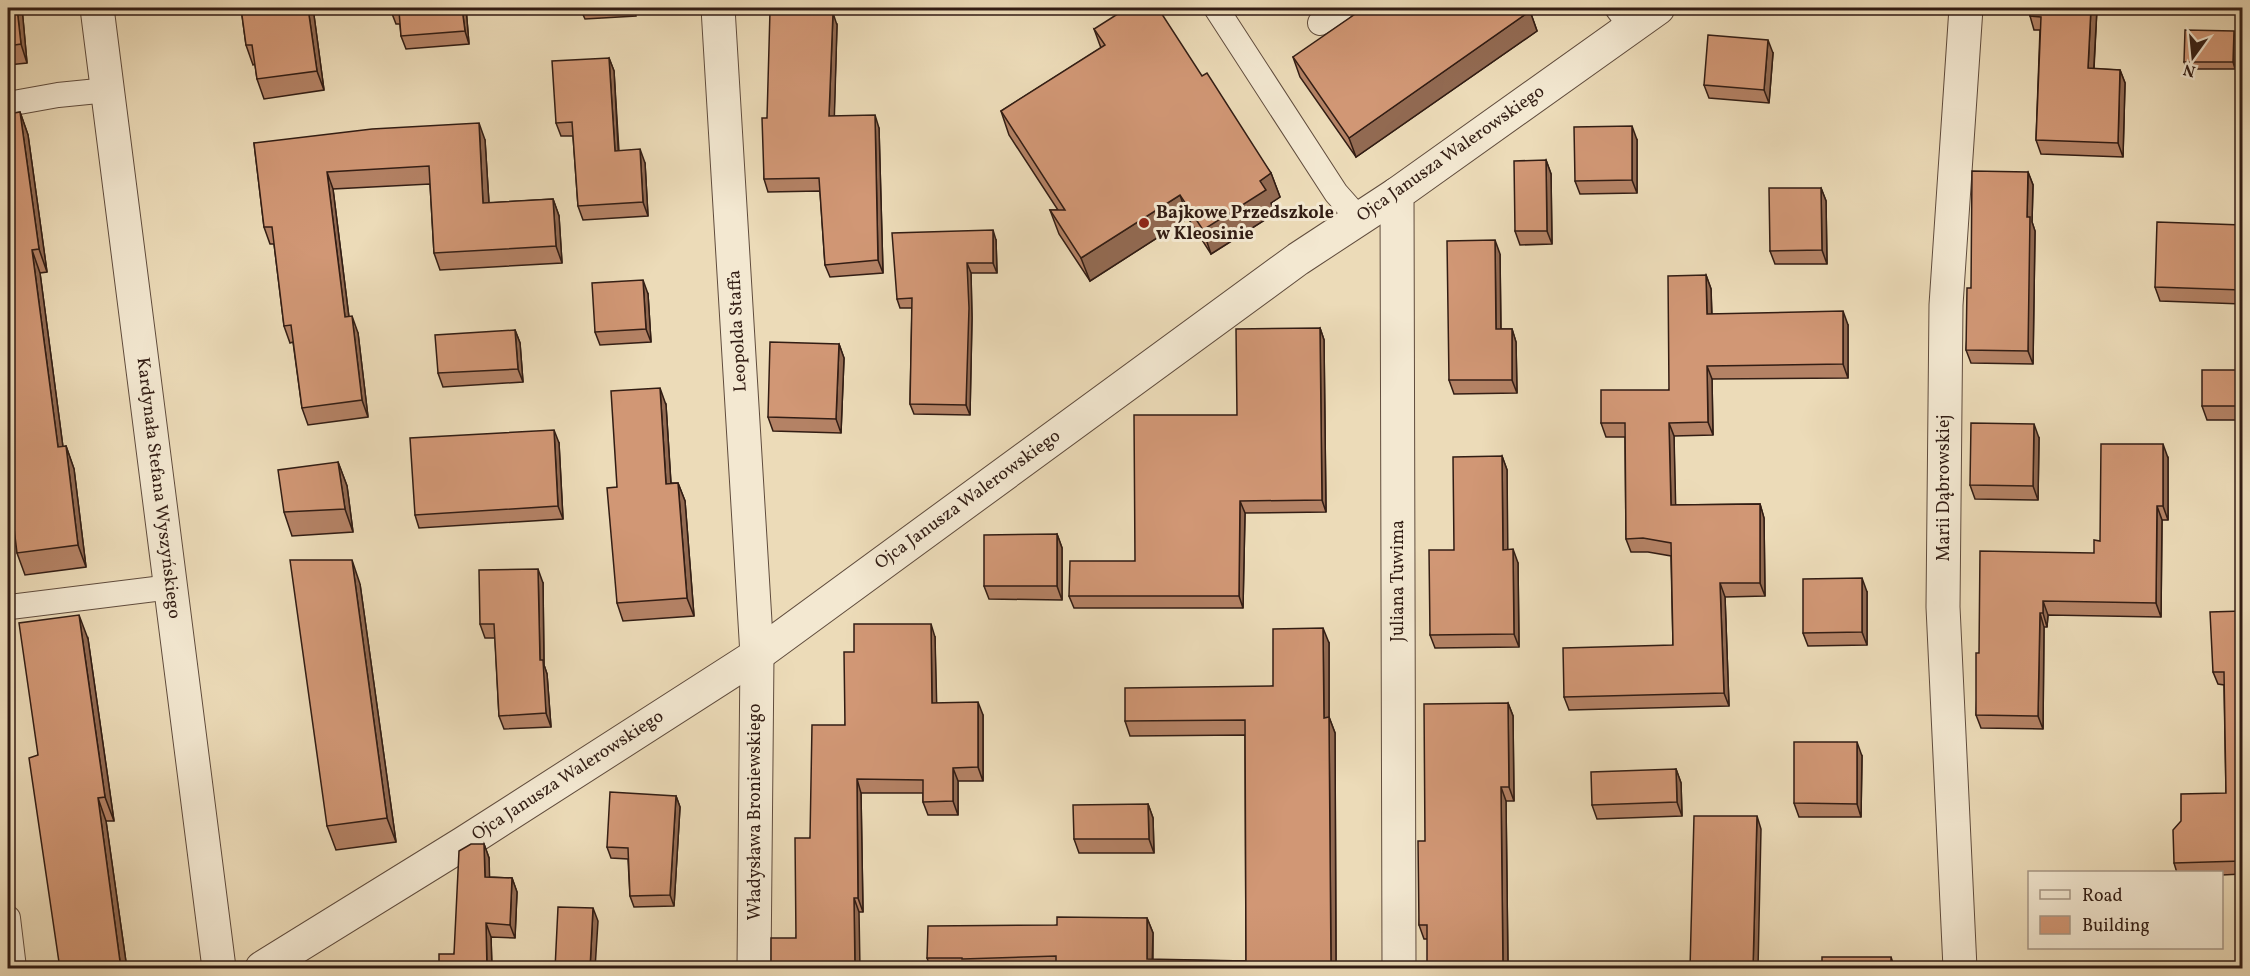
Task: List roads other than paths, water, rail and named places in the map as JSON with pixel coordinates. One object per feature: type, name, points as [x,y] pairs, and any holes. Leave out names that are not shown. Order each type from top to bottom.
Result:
[{"type":"street","name":"Kardynała Stefana Wyszyńskiego","points":[[97,8],[219,969]]},
{"type":"street","name":"Leopolda Staffa","points":[[718,8],[757,655]]},
{"type":"street","name":"Ojca Janusza Walerowskiego","points":[[262,969],[475,837],[757,655],[1298,259],[1397,194],[1624,17],[1658,8]]},
{"type":"street","name":"Marii Dąbrowskiej","points":[[1960,969],[1943,595],[1946,305],[1966,8]]},
{"type":"street","name":"Juliana Tuwima","points":[[1397,194],[1398,969]]},
{"type":"street","name":"Władysława Broniewskiego","points":[[754,969],[757,655]]},
{"type":"lane","points":[[1216,8],[1336,193],[1359,219]]},
{"type":"lane","points":[[1320,23],[1342,8]]},
{"type":"lane","points":[[8,104],[58,95],[108,90]]},
{"type":"lane","points":[[8,605],[10,607],[171,587]]},
{"type":"lane","points":[[8,918],[14,969]]},
{"type":"place","name":"Bajkowe Przedszkole w Kleosinie","points":[[1144,223]]}]
